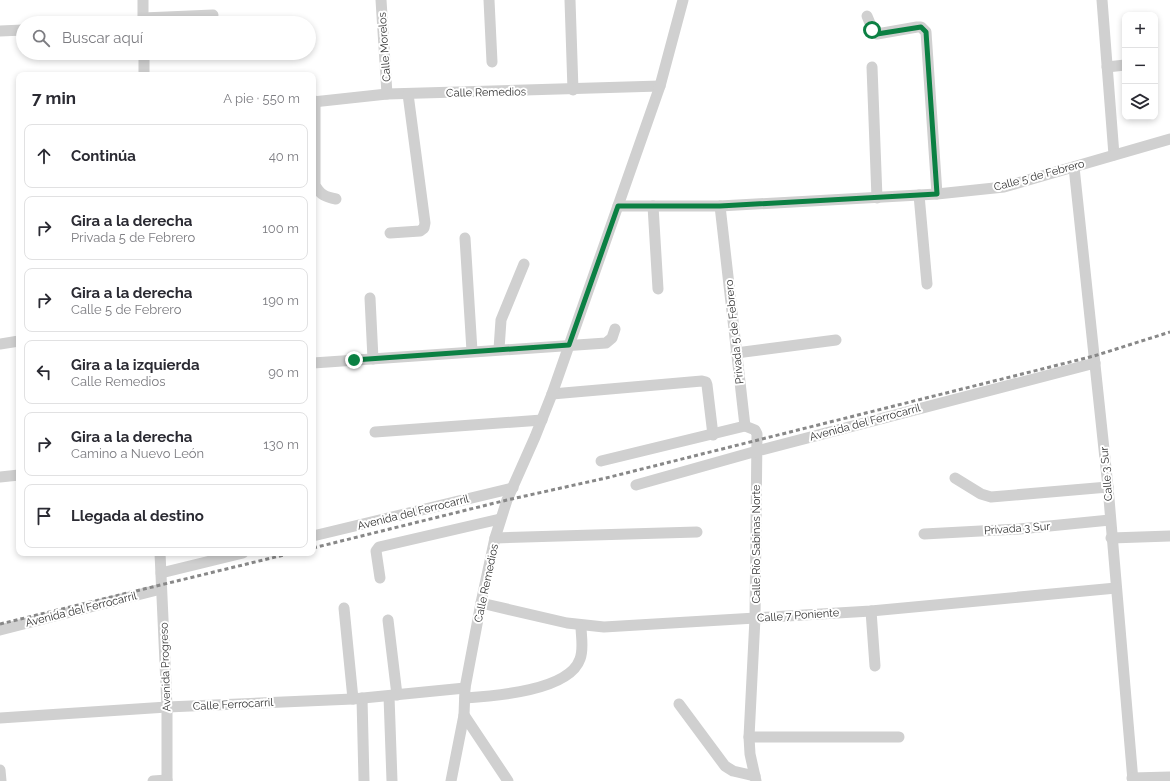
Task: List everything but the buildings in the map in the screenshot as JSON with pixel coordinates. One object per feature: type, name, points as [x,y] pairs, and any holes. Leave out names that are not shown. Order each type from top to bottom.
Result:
[{"type":"street","points":[[142,0],[143,16]]},
{"type":"street","name":"Calle Morelos","points":[[380,0],[387,94]]},
{"type":"street","points":[[489,0],[492,62]]},
{"type":"street","points":[[570,0],[573,90]]},
{"type":"street","name":"Calle Remedios","points":[[451,781],[464,715],[465,693],[481,603],[500,519],[552,394],[660,86],[683,0]]},
{"type":"street","points":[[1102,0],[1114,155]]},
{"type":"street","points":[[867,16],[872,30],[877,34],[921,27],[926,32],[937,194]]},
{"type":"street","points":[[0,31],[16,30]]},
{"type":"street","points":[[144,60],[144,72]]},
{"type":"street","points":[[1107,67],[1122,65]]},
{"type":"street","points":[[872,67],[877,198]]},
{"type":"street","name":"Calle Remedios","points":[[316,102],[387,94],[573,90],[660,86]]},
{"type":"street","points":[[390,233],[420,231],[424,228],[425,223],[408,94]]},
{"type":"street","name":"Calle 5 de Febrero","points":[[618,206],[720,206],[877,198],[937,194],[1004,186],[1170,139]]},
{"type":"street","name":"Calle 3 Sur","points":[[1074,167],[1108,487],[1111,538],[1133,780]]},
{"type":"street","points":[[316,187],[322,196],[336,199]]},
{"type":"street","points":[[919,195],[927,284]]},
{"type":"street","points":[[654,206],[658,289]]},
{"type":"street","name":"Privada 5 de Febrero","points":[[720,206],[745,426]]},
{"type":"street","points":[[465,238],[472,351]]},
{"type":"street","points":[[499,350],[501,320],[524,264]]},
{"type":"street","points":[[370,298],[373,359]]},
{"type":"street","points":[[316,363],[606,342],[612,338],[615,329]]},
{"type":"street","points":[[736,353],[836,340]]},
{"type":"street","points":[[0,344],[16,342]]},
{"type":"street","name":"Avenida del Ferrocarril","points":[[636,485],[757,450],[1095,363]]},
{"type":"street","points":[[552,394],[702,381],[706,382],[713,435]]},
{"type":"street","points":[[374,432],[542,420]]},
{"type":"street","points":[[601,461],[745,426],[755,430],[757,434],[757,450]]},
{"type":"street","name":"Calle Río Sabinas Norte","points":[[756,779],[750,754],[749,737],[755,618],[757,450]]},
{"type":"street","points":[[0,477],[16,475]]},
{"type":"street","points":[[954,478],[981,494],[991,498],[1108,487]]},
{"type":"street","name":"Avenida del Ferrocarril","points":[[316,535],[513,488]]},
{"type":"street","points":[[380,578],[376,551],[379,547],[500,519]]},
{"type":"street","name":"Privada 3 Sur","points":[[924,534],[1019,529],[1110,520]]},
{"type":"street","points":[[495,538],[697,532]]},
{"type":"street","points":[[1111,538],[1170,536]]},
{"type":"street","name":"Avenida Progreso","points":[[160,556],[167,707],[167,780]]},
{"type":"street","points":[[161,574],[224,556]]},
{"type":"street","name":"Calle 7 Poniente","points":[[481,603],[581,626],[604,627],[871,611],[1116,588]]},
{"type":"street","name":"Avenida del Ferrocarril","points":[[0,630],[161,589]]},
{"type":"street","points":[[344,608],[357,698],[364,781]]},
{"type":"street","points":[[871,611],[875,666]]},
{"type":"street","points":[[388,620],[393,695],[392,781]]},
{"type":"street","name":"Calle Ferrocarril","points":[[0,718],[167,707],[538,689],[558,681],[575,669],[582,654],[581,626]]},
{"type":"street","points":[[679,704],[725,766],[733,771],[756,779]]},
{"type":"street","points":[[464,715],[508,781]]},
{"type":"street","points":[[749,737],[899,737]]},
{"type":"street","points":[[0,770],[1,781]]},
{"type":"street","points":[[1133,780],[1170,777]]},
{"type":"street","points":[[152,781],[167,780]]},
{"type":"railway","points":[[316,547],[507,500],[606,478],[1094,356],[1170,332]]},
{"type":"railway","points":[[0,624],[280,556]]},
{"type":"route","points":[[354,360],[569,345],[618,206],[720,206],[937,194],[926,32],[921,27],[877,34],[872,30]]}]
